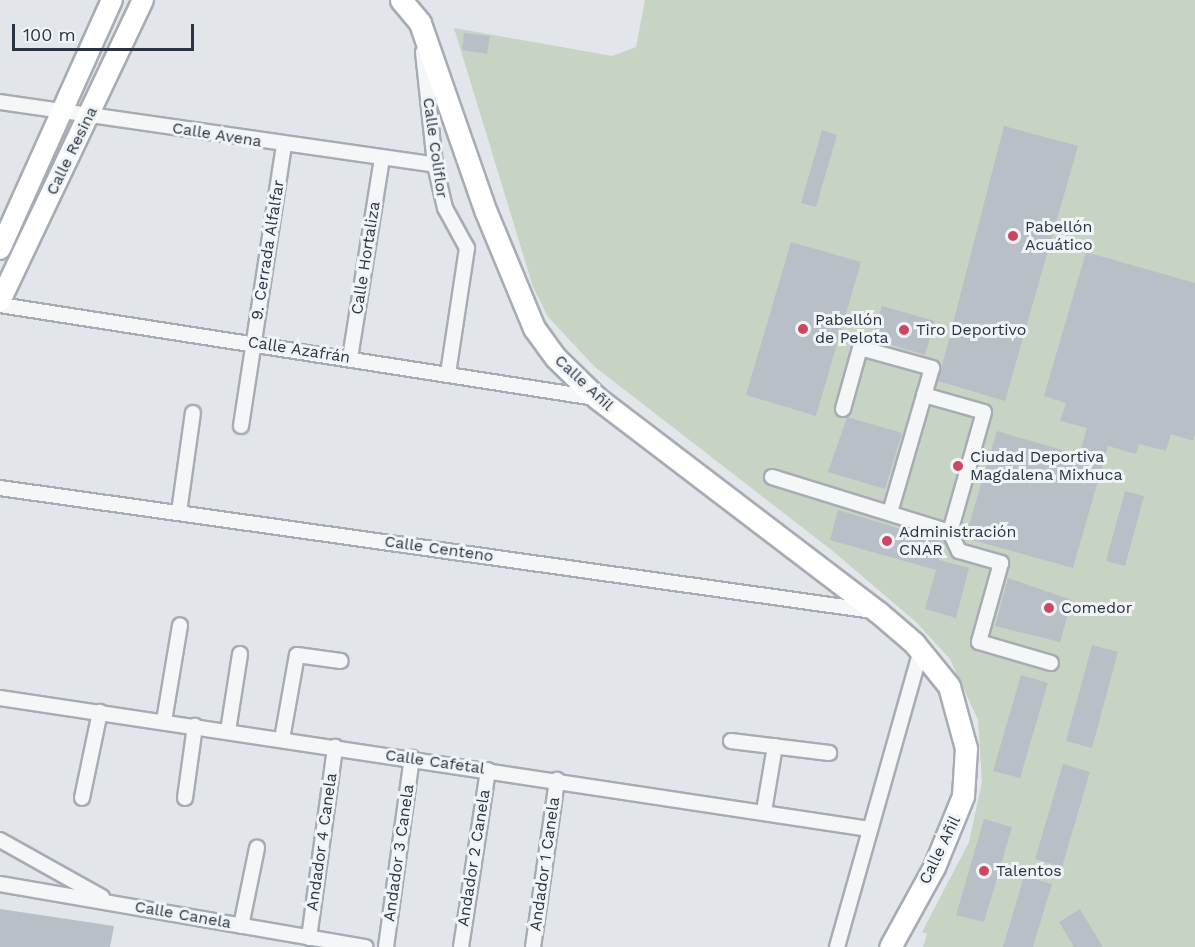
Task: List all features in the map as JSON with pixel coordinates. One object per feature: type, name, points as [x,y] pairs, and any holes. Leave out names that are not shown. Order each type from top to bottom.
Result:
[{"type":"main road","name":"Calle Añil","points":[[401,0],[420,23],[486,212],[534,328],[556,358],[597,398],[878,612],[921,650],[949,686],[962,722],[964,785],[958,818],[890,947]]},
{"type":"street","name":"Calle Resina","points":[[0,249],[112,0]]},
{"type":"street","name":"Calle Resina","points":[[0,303],[143,0]]},
{"type":"street","name":"Calle Coliflor","points":[[420,23],[435,165],[445,208],[466,248],[448,374]]},
{"type":"street","name":"Calle Avena","points":[[0,102],[435,165]]},
{"type":"street","name":"9. Cerrada Alfalfar","points":[[241,426],[284,144]]},
{"type":"street","name":"Calle Hortaliza","points":[[350,358],[382,158]]},
{"type":"street","name":"Calle Azafrán","points":[[0,303],[597,398]]},
{"type":"street","points":[[843,409],[860,348],[932,368],[890,513]]},
{"type":"street","points":[[924,395],[984,412],[950,532],[959,551],[1001,563],[979,642],[1051,663]]},
{"type":"street","points":[[179,512],[192,413]]},
{"type":"street","points":[[772,477],[950,532]]},
{"type":"street","name":"Calle Centeno","points":[[0,488],[878,612]]},
{"type":"street","points":[[164,721],[180,625]]},
{"type":"street","points":[[837,947],[921,650]]},
{"type":"street","points":[[228,731],[240,654]]},
{"type":"street","points":[[282,739],[297,655],[341,661]]},
{"type":"street","name":"Calle Cafetal","points":[[0,698],[764,811],[870,829]]},
{"type":"street","points":[[82,798],[100,712]]},
{"type":"street","points":[[185,798],[195,726]]},
{"type":"street","points":[[731,741],[829,753]]},
{"type":"street","points":[[764,811],[776,746]]},
{"type":"street","name":"Andador 4 Canela","points":[[309,938],[335,747]]},
{"type":"street","name":"Andador 3 Canela","points":[[386,947],[412,758]]},
{"type":"street","name":"Andador 2 Canela","points":[[461,947],[488,770]]},
{"type":"street","name":"Andador 1 Canela","points":[[533,947],[557,780]]},
{"type":"street","points":[[0,840],[111,902]]},
{"type":"street","points":[[241,926],[256,848]]},
{"type":"street","name":"Calle Canela","points":[[0,884],[366,947]]},
{"type":"green space","name":"Ciudad Deportiva Magdalena Mixhuca","points":[[645,0],[1195,0],[1195,947],[923,947],[927,934],[922,932],[969,842],[982,782],[978,720],[950,659],[916,622],[834,552],[595,367],[548,317],[533,287],[454,28],[612,56],[636,47]]},
{"type":"building","points":[[464,33],[490,36],[487,54],[462,50]]},
{"type":"building","name":"Pabellón Acuático","points":[[1004,126],[1078,146],[1005,401],[938,381]]},
{"type":"building","points":[[822,130],[837,135],[816,207],[801,203]]},
{"type":"building","name":"Pabellón de Pelota","points":[[791,242],[861,262],[816,416],[746,395]]},
{"type":"building","points":[[1086,252],[1195,283],[1195,434],[1193,441],[1171,434],[1166,451],[1139,444],[1136,454],[1108,446],[1073,568],[965,538],[997,431],[1079,455],[1087,428],[1060,421],[1066,403],[1044,396]]},
{"type":"building","name":"Tiro Deportivo","points":[[882,306],[935,321],[925,355],[872,339]]},
{"type":"building","points":[[847,417],[902,433],[885,489],[828,472]]},
{"type":"building","points":[[1125,491],[1144,496],[1125,566],[1106,561]]},
{"type":"building","name":"Administración CNAR","points":[[838,510],[944,542],[939,560],[969,568],[956,618],[925,609],[936,570],[830,540]]},
{"type":"building","name":"Comedor","points":[[1008,578],[1072,600],[1060,642],[995,626]]},
{"type":"building","points":[[1092,645],[1118,652],[1092,748],[1066,741]]},
{"type":"building","points":[[1021,675],[1048,683],[1020,778],[993,771]]},
{"type":"building","name":"Talentos","points":[[1063,764],[1090,772],[1062,867],[1035,859]]},
{"type":"building","name":"Talentos","points":[[984,819],[1012,827],[984,922],[956,915]]},
{"type":"building","name":"Talentos","points":[[1024,876],[1052,884],[1033,947],[1003,947]]},
{"type":"building","points":[[0,909],[114,926],[110,947],[0,947]]},
{"type":"building","points":[[1080,909],[1103,947],[1074,947],[1059,922]]},
{"type":"place","name":"Pabellón Acuático","points":[[1013,236]]},
{"type":"place","name":"Pabellón de Pelota","points":[[803,329]]},
{"type":"place","name":"Tiro Deportivo","points":[[904,330]]},
{"type":"place","name":"Ciudad Deportiva Magdalena Mixhuca","points":[[958,466]]},
{"type":"place","name":"Administración CNAR","points":[[887,541]]},
{"type":"place","name":"Comedor","points":[[1049,608]]},
{"type":"place","name":"Talentos","points":[[984,871]]}]
